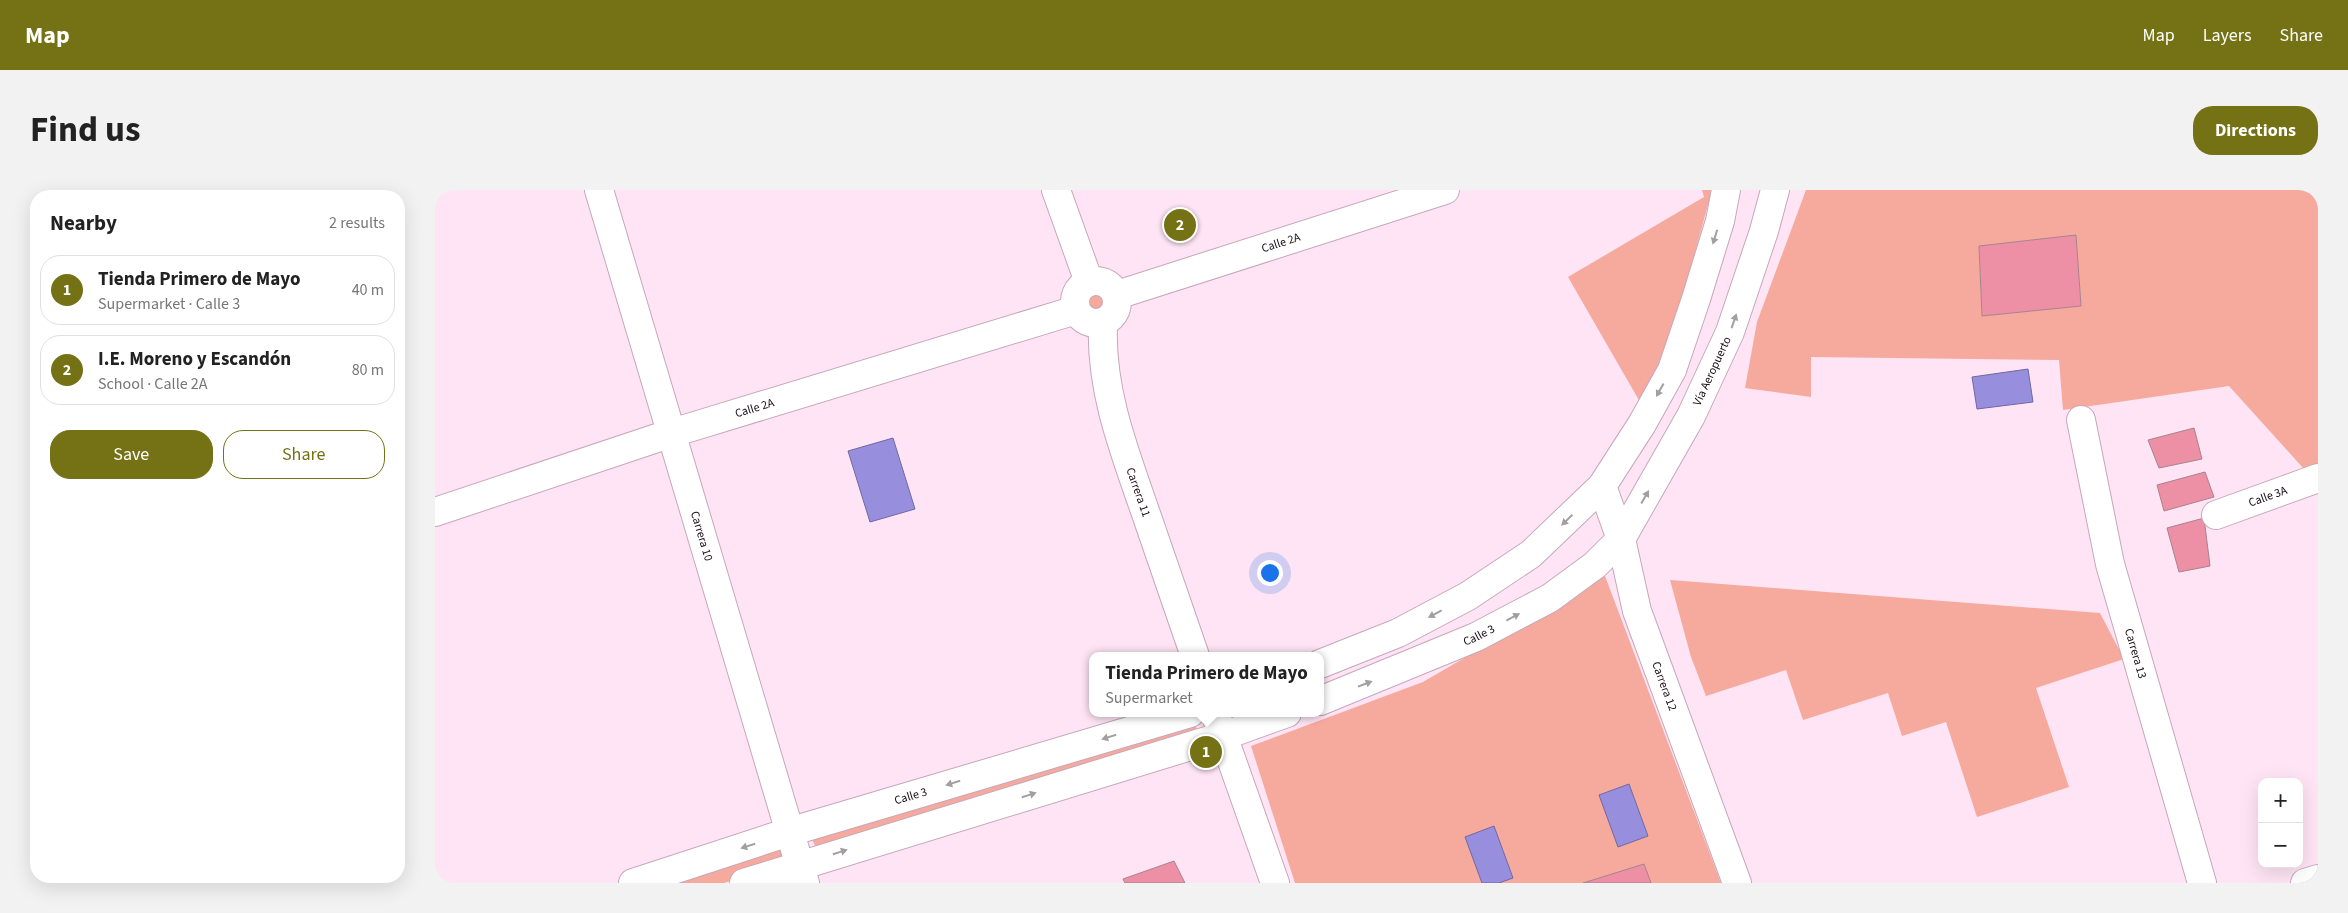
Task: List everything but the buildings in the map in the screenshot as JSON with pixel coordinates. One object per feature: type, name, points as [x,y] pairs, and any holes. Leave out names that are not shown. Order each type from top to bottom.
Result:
[{"type":"street","name":"Carrera 10","points":[[599,190],[802,874]]},
{"type":"street","points":[[1056,190],[1089,282]]},
{"type":"street","name":"Calle 2A","points":[[1117,295],[1445,190]]},
{"type":"street","points":[[1324,662],[1398,633],[1468,596],[1531,554],[1602,486],[1642,424],[1672,370],[1696,299],[1726,190]]},
{"type":"street","name":"Vía Aeropuerto","points":[[1621,539],[1691,416],[1730,332],[1764,231],[1775,190]]},
{"type":"street","points":[[1100,281],[1111,286],[1117,295],[1118,306],[1113,317],[1103,323],[1093,324],[1082,319],[1076,310],[1074,299],[1079,288],[1089,282],[1100,281]]},
{"type":"street","name":"Calle 2A","points":[[435,512],[672,433],[1076,310]]},
{"type":"street","name":"Carrera 11","points":[[1103,323],[1102,344],[1105,373],[1118,432],[1194,652]]},
{"type":"street","name":"Carrera 13","points":[[2081,420],[2110,564],[2202,883]]},
{"type":"street","name":"Calle 3A","points":[[2216,515],[2318,478]]},
{"type":"street","name":"Carrera 12","points":[[1602,486],[1621,539],[1637,611],[1737,883]]},
{"type":"street","name":"Calle 3","points":[[1324,699],[1476,637],[1541,603],[1595,565],[1621,539]]},
{"type":"street","name":"Calle 3","points":[[633,883],[789,832],[1177,717]]},
{"type":"street","points":[[744,883],[802,874],[1219,724],[1262,717]]},
{"type":"street","points":[[1219,724],[1275,883]]},
{"type":"street","points":[[991,772],[1003,802]]},
{"type":"street","points":[[2305,883],[2318,879]]},
{"type":"shaded area","points":[[1702,190],[1712,190],[1664,367],[1640,402],[1568,277],[1704,197]]},
{"type":"shaded area","points":[[1806,190],[2318,190],[2318,464],[2304,469],[2229,386],[2063,410],[2059,360],[1811,357],[1811,397],[1745,388],[1757,322]],"holes":[[[2076,235],[2081,306],[1982,316],[1979,246]]]},
{"type":"shaded area","points":[[1098,286],[1109,291],[1114,308],[1112,313],[1090,322],[1085,319],[1078,297],[1082,292]]},
{"type":"shaded area","points":[[2028,369],[2033,402],[1977,409],[1972,377]]},
{"type":"shaded area","points":[[893,438],[915,509],[870,522],[848,451]]},
{"type":"shaded area","points":[[1605,576],[1721,883],[1295,883],[1251,746],[1423,682]]},
{"type":"shaded area","points":[[1670,580],[2100,613],[2124,659],[2036,688],[2069,787],[1977,817],[1946,722],[1902,736],[1888,693],[1803,720],[1786,670],[1706,696],[1691,657]]},
{"type":"shaded area","points":[[1194,720],[1199,736],[818,852],[810,835]]},
{"type":"shaded area","points":[[1629,784],[1648,836],[1618,847],[1599,795]]},
{"type":"shaded area","points":[[1494,826],[1513,878],[1499,883],[1482,883],[1465,837]]},
{"type":"shaded area","points":[[778,844],[785,863],[724,883],[660,883]]},
{"type":"place","name":"I.E. Moreno y Escandón","points":[[1180,225]]},
{"type":"place","name":"Tienda Primero de Mayo","points":[[1206,752]]}]
